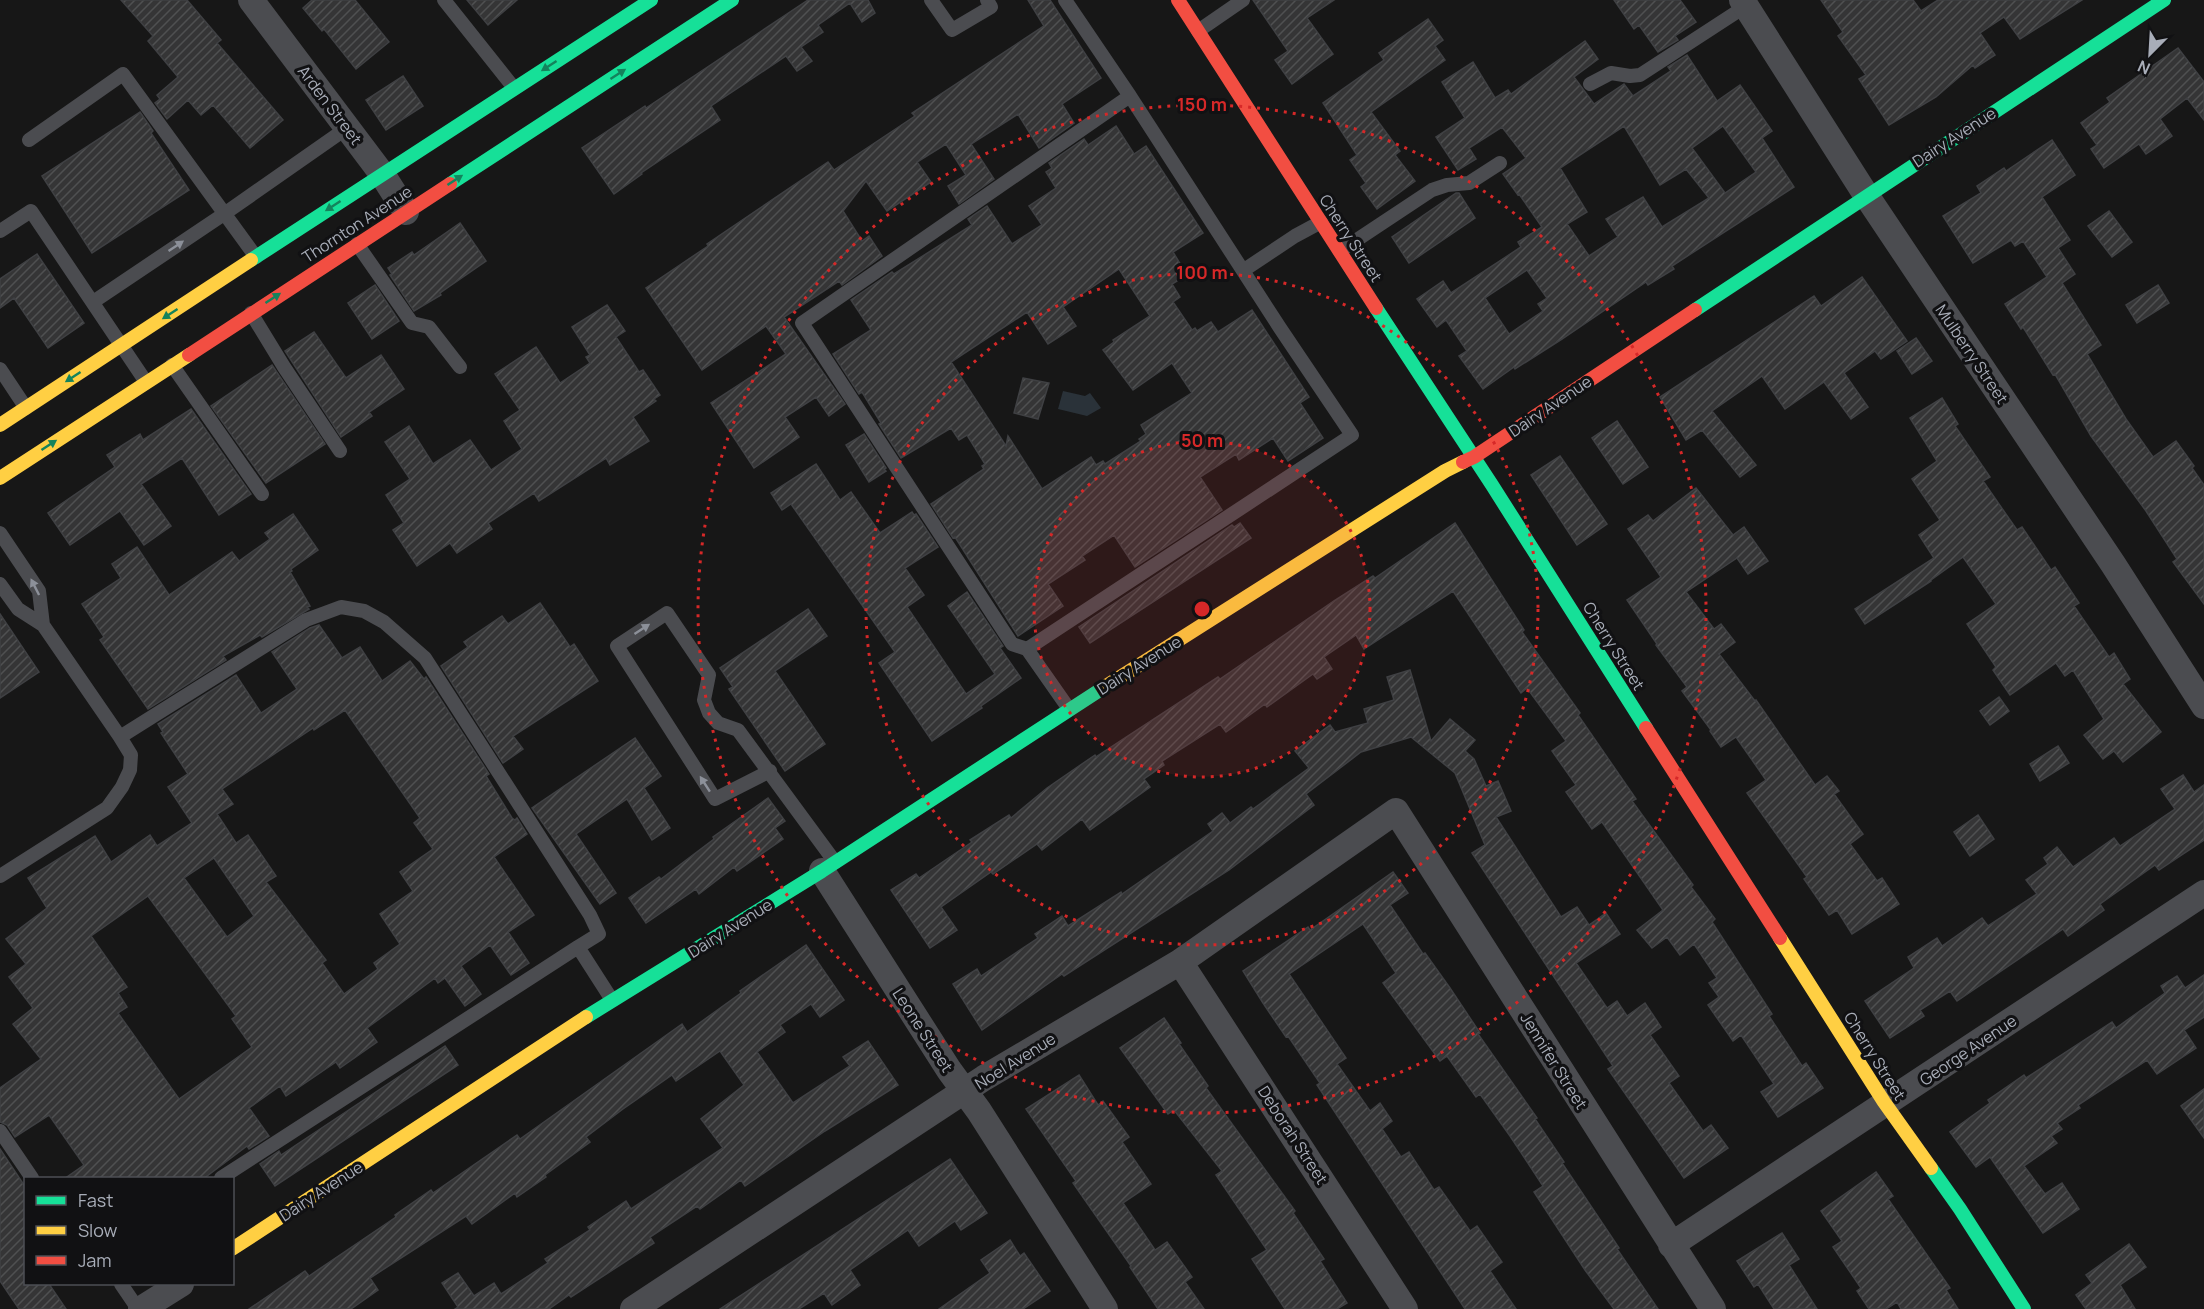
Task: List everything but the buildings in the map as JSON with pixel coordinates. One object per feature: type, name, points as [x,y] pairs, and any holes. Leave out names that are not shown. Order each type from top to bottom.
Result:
[{"type":"street","name":"Arden Street","points":[[251,0],[382,174],[406,212]]},
{"type":"street","name":"Thornton Avenue","points":[[0,425],[651,0]]},
{"type":"street","name":"Thornton Avenue","points":[[0,478],[732,0]]},
{"type":"street","name":"Cherry Street","points":[[1178,0],[1455,431],[1474,457],[1884,1102],[1960,1209],[2024,1309]]},
{"type":"street","name":"Dairy Avenue","points":[[234,1249],[612,1000],[828,866],[1069,709],[1445,471],[1474,457],[1866,195],[2164,0]]},
{"type":"street","name":"Mulberry Street","points":[[1744,3],[1866,195],[2100,544],[2204,706]]},
{"type":"street","name":"Noel Avenue","points":[[633,1309],[984,1078],[1180,962],[1396,812]]},
{"type":"street","name":"Jennifer Street","points":[[1396,812],[1713,1309]]},
{"type":"street","name":"Leone Street","points":[[828,866],[867,944],[1104,1309]]},
{"type":"street","name":"George Avenue","points":[[1671,1245],[1862,1120],[1884,1102],[1917,1084],[2204,893]]},
{"type":"street","name":"Deborah Street","points":[[1180,962],[1405,1309]]},
{"type":"lane","points":[[444,0],[514,88]]},
{"type":"lane","points":[[931,0],[952,30],[991,7],[987,0]]},
{"type":"lane","points":[[1027,649],[1352,435],[1065,0]]},
{"type":"lane","points":[[1198,31],[1243,0]]},
{"type":"lane","points":[[1590,84],[1611,73],[1640,75],[1744,3]]},
{"type":"lane","points":[[29,140],[123,74],[256,257]]},
{"type":"lane","points":[[1069,709],[1027,649],[1012,644],[802,323],[1130,96]]},
{"type":"lane","points":[[93,302],[347,128]]},
{"type":"lane","points":[[1340,251],[1432,190],[1447,185],[1469,183],[1500,163]]},
{"type":"lane","points":[[0,231],[31,211],[146,382]]},
{"type":"lane","points":[[1244,270],[1295,236],[1321,222]]},
{"type":"lane","points":[[357,244],[412,323],[429,327],[460,367]]},
{"type":"lane","points":[[251,312],[284,368],[340,452]]},
{"type":"lane","points":[[172,365],[262,494]]},
{"type":"lane","points":[[0,369],[26,408]]},
{"type":"lane","points":[[0,532],[39,591],[43,625]]},
{"type":"lane","points":[[0,584],[18,609],[43,625],[131,755],[130,770],[122,788],[106,808],[0,876]]},
{"type":"lane","points":[[120,737],[306,621],[340,607],[364,611],[384,622],[425,658],[599,934],[224,1177]]},
{"type":"lane","points":[[770,771],[715,799],[617,646],[667,613],[709,675],[704,700],[709,713],[718,723],[738,730],[770,771],[828,866]]},
{"type":"lane","points":[[578,947],[612,1000]]},
{"type":"lane","points":[[0,1131],[31,1177]]},
{"type":"lane","points":[[123,1285],[158,1301]]},
{"type":"shaded area","points":[[1063,391],[1085,396],[1090,393],[1101,408],[1087,416],[1058,409]]},
{"type":"traffic: fast","points":[[251,260],[651,0]]},
{"type":"traffic: fast","points":[[450,184],[732,0]]},
{"type":"traffic: fast","points":[[1695,310],[2164,0]]},
{"type":"traffic: fast","points":[[1376,308],[1492,485],[1646,728]]},
{"type":"traffic: fast","points":[[586,1017],[822,871],[1103,688]]},
{"type":"traffic: fast","points":[[1931,1168],[2024,1309]]},
{"type":"traffic: slow","points":[[0,425],[251,260]]},
{"type":"traffic: slow","points":[[0,478],[189,355]]},
{"type":"traffic: slow","points":[[1103,688],[1445,471],[1463,462]]},
{"type":"traffic: slow","points":[[1780,938],[1884,1102],[1931,1168]]},
{"type":"traffic: slow","points":[[234,1248],[586,1017]]},
{"type":"traffic: jam","points":[[1178,0],[1376,308]]},
{"type":"traffic: jam","points":[[189,355],[450,184]]},
{"type":"traffic: jam","points":[[1463,462],[1474,457],[1695,310]]},
{"type":"traffic: jam","points":[[1646,728],[1780,938]]}]
